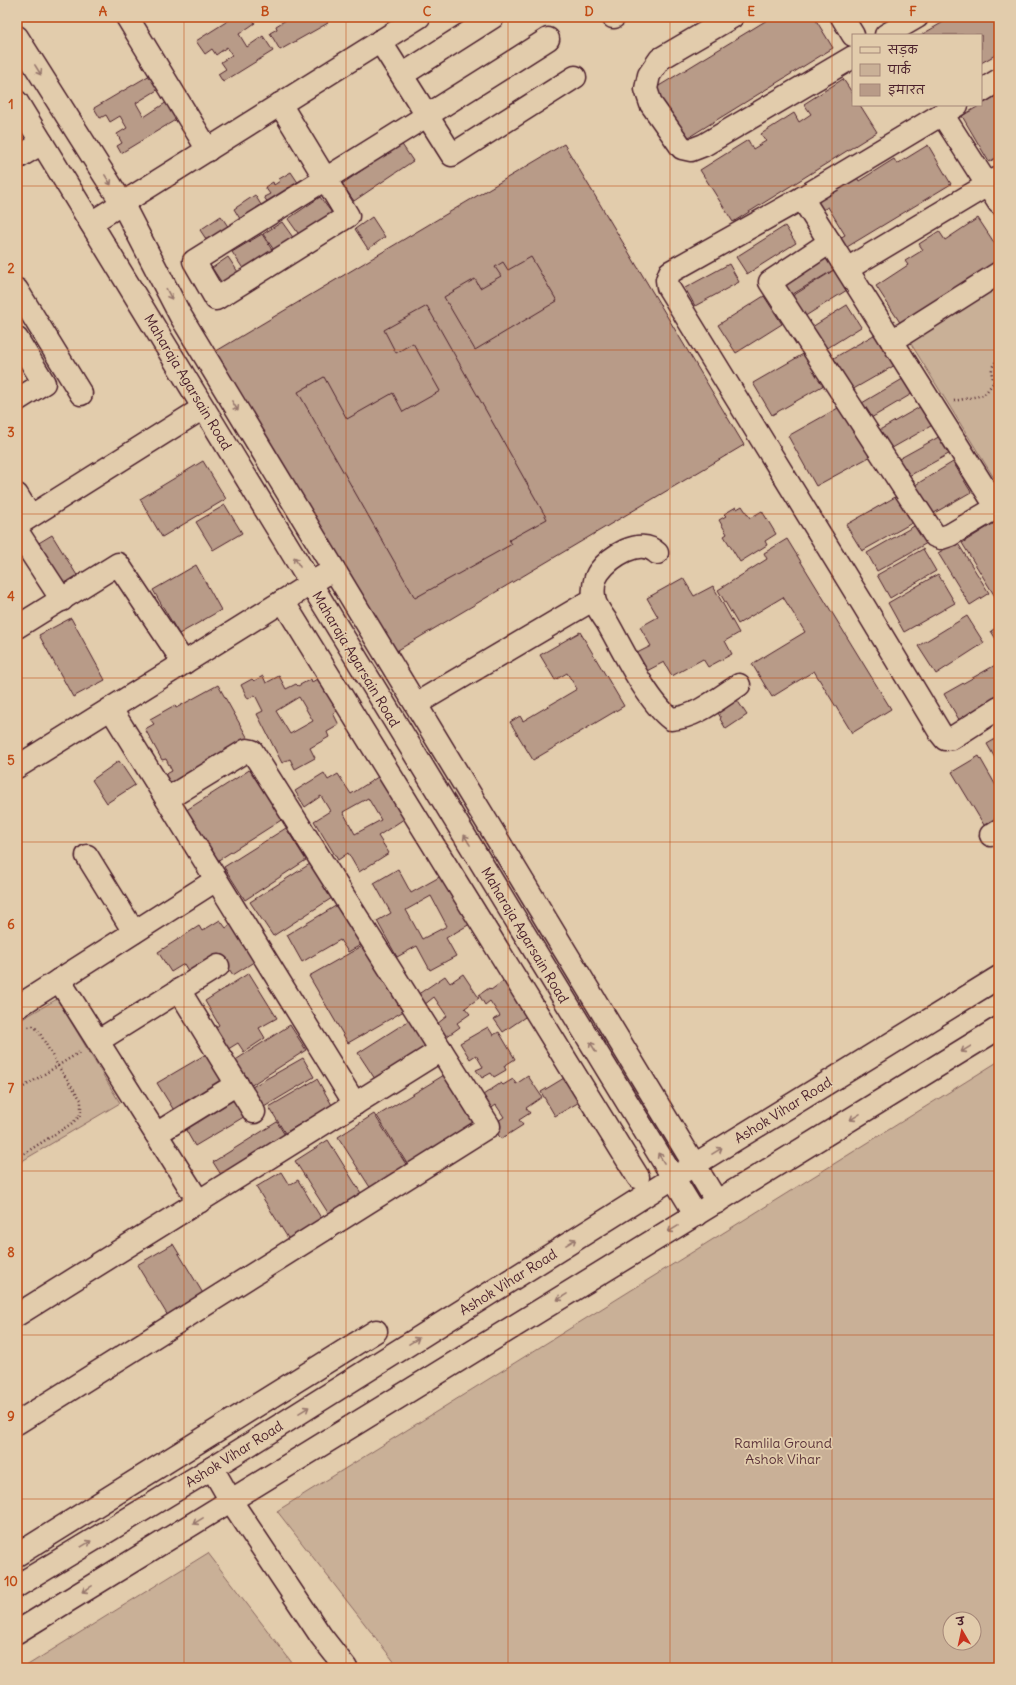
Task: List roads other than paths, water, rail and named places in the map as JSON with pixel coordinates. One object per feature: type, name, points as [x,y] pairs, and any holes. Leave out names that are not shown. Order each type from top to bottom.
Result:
[{"type":"street","points":[[127,17],[208,150]]},
{"type":"street","points":[[91,223],[419,17]]},
{"type":"street","points":[[402,75],[493,17]]},
{"type":"street","points":[[732,17],[660,59],[649,75],[646,89],[651,104],[682,148],[691,150],[704,145],[852,58]]},
{"type":"street","points":[[842,17],[852,34]]},
{"type":"street","points":[[888,34],[917,17]]},
{"type":"street","points":[[17,37],[122,203],[180,315],[717,1202]]},
{"type":"street","points":[[280,104],[326,179],[348,216],[216,298],[194,261],[326,179],[427,116],[548,39]]},
{"type":"street","points":[[380,41],[452,155],[575,77]]},
{"type":"street","points":[[982,89],[999,80]]},
{"type":"street","name":"Maharaja Agarsain Road","points":[[17,102],[696,1215]]},
{"type":"street","points":[[999,203],[993,181],[950,109],[802,198],[670,272],[667,280],[668,287],[941,734],[945,739],[952,738],[999,708]]},
{"type":"street","points":[[17,158],[42,143]]},
{"type":"street","points":[[847,269],[993,181]]},
{"type":"street","points":[[802,198],[830,242],[847,269],[892,341],[998,507],[950,535],[941,538],[935,536],[770,282],[830,242]]},
{"type":"street","points":[[892,341],[999,273]]},
{"type":"street","points":[[17,290],[81,394]]},
{"type":"street","points":[[17,339],[44,383],[17,400]]},
{"type":"street","points":[[21,524],[203,408]]},
{"type":"street","points":[[17,495],[21,524],[62,600]]},
{"type":"street","points":[[657,553],[649,548],[641,546],[631,548],[610,560],[599,572],[595,581],[594,599],[644,687],[664,714],[671,720],[680,719],[696,712],[739,685]]},
{"type":"street","points":[[17,627],[118,564],[184,663]]},
{"type":"street","points":[[17,767],[334,569]]},
{"type":"street","points":[[416,704],[594,599]]},
{"type":"street","points":[[283,602],[638,1177]]},
{"type":"street","points":[[337,688],[364,671]]},
{"type":"street","points":[[111,709],[355,1104]]},
{"type":"street","points":[[17,1423],[488,1127],[488,1124],[252,751],[247,750],[167,799]]},
{"type":"street","points":[[392,778],[419,761]]},
{"type":"street","points":[[87,856],[134,932]]},
{"type":"street","points":[[456,881],[483,865]]},
{"type":"street","points":[[17,1007],[216,880]]},
{"type":"street","points":[[98,1041],[218,966]]},
{"type":"street","points":[[522,989],[548,973]]},
{"type":"street","name":"Ashok Vihar Road","points":[[17,1586],[212,1468],[673,1178],[999,977]]},
{"type":"street","points":[[59,980],[198,1202]]},
{"type":"street","points":[[179,990],[254,1112]]},
{"type":"street","points":[[17,1632],[999,1028]]},
{"type":"street","points":[[17,1315],[441,1050]]},
{"type":"street","points":[[580,1083],[606,1067]]},
{"type":"street","points":[[156,1134],[237,1084]]},
{"type":"street","points":[[46,1568],[24,1551],[376,1331]]},
{"type":"street","points":[[217,1430],[232,1455]]},
{"type":"street","points":[[212,1468],[321,1636],[346,1668]]},
{"type":"street","points":[[124,1489],[139,1512]]},
{"type":"park label","name":"Ramlila Ground Ashok Vihar","points":[[783,1452]]}]
